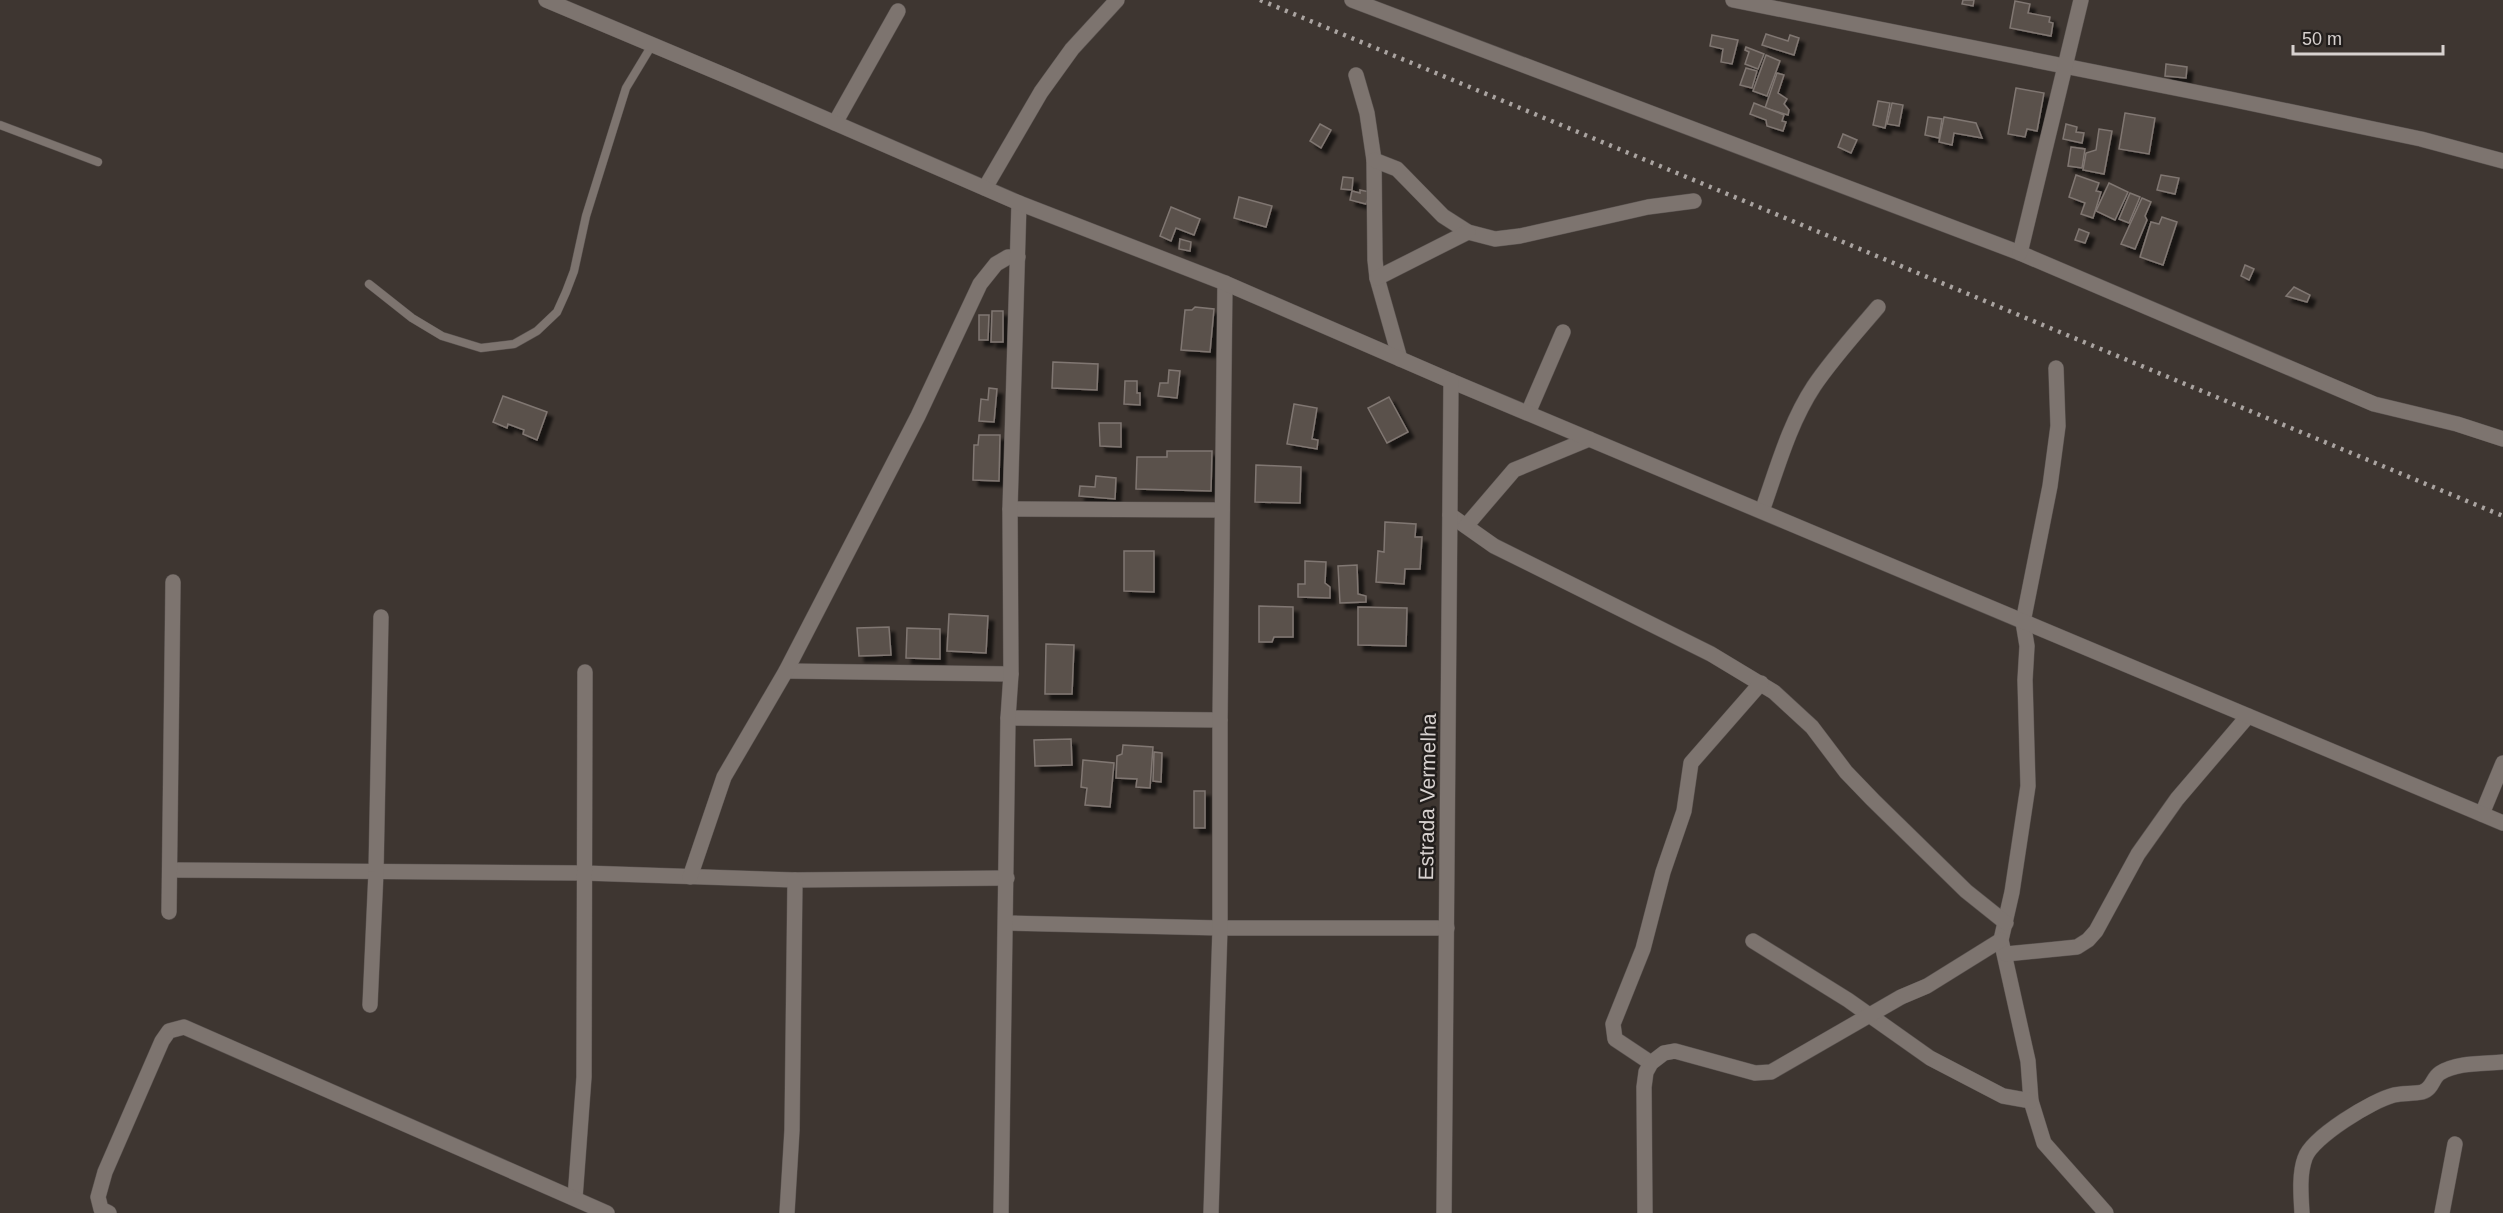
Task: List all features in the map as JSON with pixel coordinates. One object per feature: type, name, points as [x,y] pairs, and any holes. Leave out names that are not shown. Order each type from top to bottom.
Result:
[{"type":"street","points":[[546,0],[1019,203],[1225,283],[1451,381],[2503,823]]},
{"type":"street","points":[[985,188],[1041,92],[1072,49],[1117,0]]},
{"type":"street","points":[[1352,0],[1384,6],[2020,253],[2374,404],[2457,424],[2503,439]]},
{"type":"street","points":[[1733,0],[2421,139],[2503,161]]},
{"type":"street","points":[[2020,253],[2081,0]]},
{"type":"street","points":[[835,123],[898,11]]},
{"type":"street","points":[[1356,75],[1367,113],[1374,160],[1377,278],[1400,359]]},
{"type":"street","points":[[1374,160],[1397,169],[1443,216],[1468,232],[1495,239],[1648,207],[1694,201]]},
{"type":"street","points":[[1001,1213],[1007,923],[1008,718],[1011,674],[1010,509],[1019,203]]},
{"type":"street","points":[[1377,278],[1468,232]]},
{"type":"street","points":[[690,877],[724,777],[786,671],[918,416],[980,284],[996,264],[1008,257],[1018,257]]},
{"type":"street","points":[[1211,1213],[1220,928],[1225,283]]},
{"type":"street","points":[[1762,511],[1790,431],[1813,388],[1842,348],[1878,307]]},
{"type":"street","points":[[1528,413],[1563,332]]},
{"type":"street","points":[[2056,368],[2058,426],[2051,476],[2023,622],[2027,646],[2025,680],[2028,786],[2004,947],[2028,1061],[2031,1101],[2044,1143],[2106,1213]]},
{"type":"street","name":"Estrada Vermelha","points":[[1444,1213],[1451,381]]},
{"type":"street","points":[[1466,526],[1514,470],[1589,439]]},
{"type":"street","points":[[1010,509],[1222,510]]},
{"type":"street","points":[[1450,515],[1494,546],[1659,627],[1761,683],[1812,727],[1846,772],[1966,891],[2006,923]]},
{"type":"street","points":[[169,912],[173,582]]},
{"type":"street","points":[[370,1005],[376,872],[381,617]]},
{"type":"street","points":[[786,671],[1011,674]]},
{"type":"street","points":[[576,1198],[584,1077],[585,672]]},
{"type":"street","points":[[1651,1063],[1615,1039],[1612,1024],[1642,949],[1663,872],[1684,812],[1691,763],[1761,683]]},
{"type":"street","points":[[1646,1213],[1644,1087],[1646,1072],[1651,1063],[1664,1053],[1675,1051],[1755,1072],[1771,1072],[1901,997],[2004,947],[2077,946],[2088,940],[2096,931],[2138,854],[2177,799],[2248,716]]},
{"type":"street","points":[[1008,718],[1220,720]]},
{"type":"street","points":[[2482,814],[2503,763]]},
{"type":"street","points":[[170,870],[584,873],[795,880],[1007,878]]},
{"type":"street","points":[[787,1213],[792,1130],[795,880]]},
{"type":"street","points":[[1007,923],[1220,928],[1447,928]]},
{"type":"street","points":[[1753,941],[1848,1000],[1930,1058],[2004,1096],[2031,1101]]},
{"type":"street","points":[[109,1213],[101,1209],[98,1197],[105,1172],[162,1041],[170,1031],[184,1027],[607,1213]]},
{"type":"street","points":[[2302,1213],[2304,1160],[2308,1150],[2346,1120],[2368,1105],[2394,1095],[2424,1092],[2431,1087],[2436,1075],[2447,1069],[2503,1062]]},
{"type":"street","points":[[2442,1213],[2456,1144]]},
{"type":"lane","points":[[369,284],[412,318],[442,336],[481,348],[514,344],[537,331],[557,312],[566,292],[586,216],[626,88],[652,45]]},
{"type":"lane","points":[[0,124],[98,162]]},
{"type":"building","points":[[1963,0],[1974,0],[1973,6],[1962,4]]},
{"type":"building","points":[[2015,1],[2030,4],[2028,13],[2050,17],[2049,22],[2053,23],[2051,36],[2010,28]]},
{"type":"building","points":[[1766,34],[1788,41],[1790,35],[1799,38],[1794,55],[1762,45]]},
{"type":"building","points":[[1712,35],[1738,40],[1732,64],[1721,62],[1723,49],[1710,46]]},
{"type":"building","points":[[1746,47],[1764,54],[1758,69],[1745,64],[1749,52],[1745,50]]},
{"type":"building","points":[[1766,55],[1780,61],[1767,96],[1753,91]]},
{"type":"building","points":[[2166,64],[2187,67],[2186,78],[2165,76]]},
{"type":"building","points":[[1746,68],[1757,71],[1752,88],[1740,85]]},
{"type":"building","points":[[1777,73],[1784,75],[1778,93],[1787,99],[1784,104],[1789,110],[1788,115],[1765,108]]},
{"type":"building","points":[[2016,88],[2044,93],[2037,131],[2027,129],[2025,137],[2008,134]]},
{"type":"building","points":[[1878,101],[1890,103],[1885,128],[1873,125]]},
{"type":"building","points":[[1754,103],[1784,115],[1782,121],[1786,122],[1783,131],[1767,126],[1766,120],[1750,114]]},
{"type":"building","points":[[1892,103],[1903,105],[1899,126],[1887,124]]},
{"type":"building","points":[[2125,113],[2155,118],[2149,154],[2119,149]]},
{"type":"building","points":[[1928,117],[1942,119],[1939,138],[1925,135]]},
{"type":"building","points":[[1944,117],[1976,123],[1982,138],[1954,133],[1952,145],[1939,142]]},
{"type":"building","points":[[1320,124],[1331,130],[1321,148],[1310,141]]},
{"type":"building","points":[[2066,124],[2077,127],[2076,132],[2084,133],[2082,143],[2063,139]]},
{"type":"building","points":[[2099,129],[2112,131],[2104,174],[2083,170],[2086,153],[2096,150]]},
{"type":"building","points":[[1843,134],[1857,140],[1851,153],[1838,147]]},
{"type":"building","points":[[2071,147],[2085,149],[2082,168],[2068,166]]},
{"type":"building","points":[[2076,175],[2099,183],[2096,191],[2101,192],[2093,218],[2081,214],[2085,203],[2069,197]]},
{"type":"building","points":[[2161,175],[2179,178],[2175,194],[2157,190]]},
{"type":"building","points":[[1343,177],[1353,178],[1352,190],[1341,189]]},
{"type":"building","points":[[2109,183],[2128,192],[2115,220],[2096,211]]},
{"type":"building","points":[[1360,190],[1370,192],[1366,204],[1350,200],[1352,191],[1360,193]]},
{"type":"building","points":[[2130,193],[2140,197],[2129,223],[2119,219]]},
{"type":"building","points":[[1239,197],[1272,206],[1266,227],[1234,218]]},
{"type":"building","points":[[2142,198],[2151,202],[2145,216],[2147,220],[2135,249],[2121,244]]},
{"type":"building","points":[[1171,207],[1200,219],[1194,235],[1176,228],[1171,241],[1160,236]]},
{"type":"building","points":[[2162,217],[2177,222],[2163,265],[2140,257],[2151,222],[2159,224]]},
{"type":"building","points":[[2079,229],[2089,233],[2085,243],[2075,240]]},
{"type":"building","points":[[1180,239],[1191,242],[1190,251],[1179,249]]},
{"type":"building","points":[[2245,265],[2254,269],[2249,280],[2241,276]]},
{"type":"building","points":[[2294,287],[2310,295],[2307,302],[2286,296]]},
{"type":"building","points":[[1195,307],[1214,309],[1210,352],[1181,350],[1185,310],[1192,310]]},
{"type":"building","points":[[992,311],[1003,311],[1003,342],[991,342]]},
{"type":"building","points":[[979,315],[989,315],[988,340],[979,340]]},
{"type":"building","points":[[1053,362],[1098,364],[1097,390],[1052,388]]},
{"type":"building","points":[[1169,370],[1180,371],[1177,398],[1158,396],[1160,383],[1168,383]]},
{"type":"building","points":[[1125,381],[1137,381],[1140,405],[1124,404]]},
{"type":"building","points":[[989,388],[997,389],[994,422],[979,421],[981,399],[988,400]]},
{"type":"building","points":[[503,396],[547,412],[537,440],[523,434],[524,430],[508,424],[507,428],[493,422]]},
{"type":"building","points":[[1389,397],[1408,432],[1387,443],[1368,408]]},
{"type":"building","points":[[1294,404],[1317,408],[1312,439],[1318,440],[1317,449],[1287,444]]},
{"type":"building","points":[[1099,423],[1121,423],[1121,447],[1100,446]]},
{"type":"building","points":[[979,435],[1000,435],[999,481],[973,480],[974,445],[978,445]]},
{"type":"building","points":[[1167,451],[1212,451],[1211,491],[1136,489],[1137,457],[1167,457]]},
{"type":"building","points":[[1256,465],[1301,467],[1300,503],[1255,502]]},
{"type":"building","points":[[1096,476],[1116,478],[1115,499],[1079,496],[1080,486],[1095,487]]},
{"type":"building","points":[[1385,522],[1416,524],[1415,537],[1422,537],[1420,569],[1405,569],[1404,584],[1376,582],[1378,551],[1384,552]]},
{"type":"building","points":[[1124,551],[1154,551],[1154,592],[1124,591]]},
{"type":"building","points":[[1305,561],[1326,562],[1325,583],[1330,587],[1330,598],[1298,597],[1298,584],[1305,584]]},
{"type":"building","points":[[1357,565],[1358,594],[1366,596],[1366,602],[1340,603],[1338,566]]},
{"type":"building","points":[[1259,606],[1293,607],[1293,637],[1274,637],[1272,642],[1259,642]]},
{"type":"building","points":[[1358,607],[1407,608],[1406,646],[1358,645]]},
{"type":"building","points":[[949,614],[988,616],[986,653],[947,651]]},
{"type":"building","points":[[889,627],[891,655],[859,656],[857,628]]},
{"type":"building","points":[[907,628],[940,629],[940,659],[906,658]]},
{"type":"building","points":[[1046,644],[1074,645],[1072,694],[1045,694]]},
{"type":"building","points":[[1071,739],[1072,765],[1035,766],[1034,740]]},
{"type":"building","points":[[1123,745],[1153,747],[1150,788],[1136,787],[1137,779],[1116,778],[1117,756],[1122,754]]},
{"type":"building","points":[[1154,752],[1162,753],[1161,782],[1153,781]]},
{"type":"building","points":[[1083,760],[1114,763],[1110,807],[1085,805],[1087,788],[1081,787]]},
{"type":"building","points":[[1194,791],[1205,791],[1205,828],[1194,828]]},
{"type":"railway","points":[[1260,0],[2503,516]]}]
